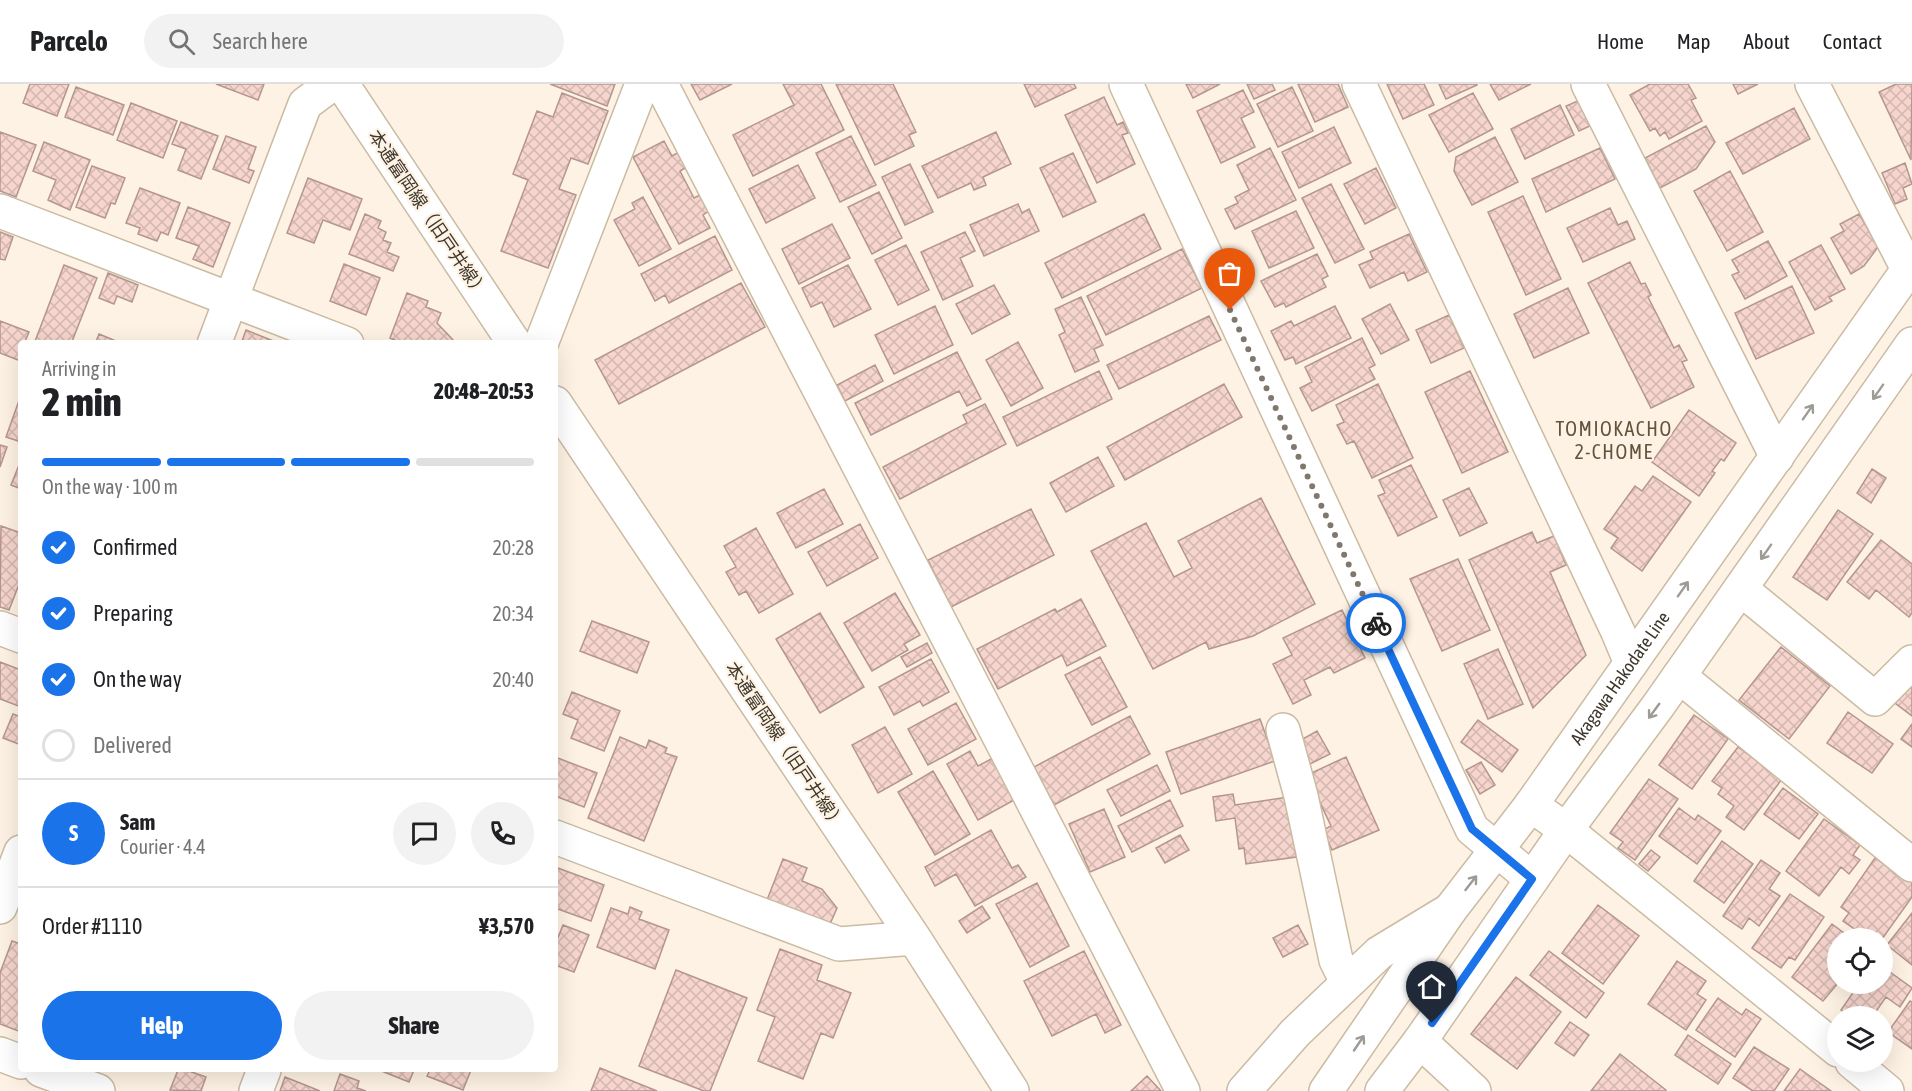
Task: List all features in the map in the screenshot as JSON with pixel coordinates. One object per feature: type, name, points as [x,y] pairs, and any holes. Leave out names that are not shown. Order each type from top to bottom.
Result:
[{"type":"street","points":[[216,340],[305,104],[332,84]]},
{"type":"street","name":"本通富岡線（旧戸井線）","points":[[342,84],[512,340]]},
{"type":"street","points":[[543,340],[642,84]]},
{"type":"street","points":[[661,84],[1183,1091]]},
{"type":"street","points":[[1126,84],[1472,829],[1532,879]]},
{"type":"street","points":[[1359,84],[1631,663]]},
{"type":"street","points":[[1588,84],[1777,457]]},
{"type":"street","points":[[1812,84],[1910,267]]},
{"type":"street","points":[[0,211],[336,340]]},
{"type":"street","name":"Akagawa Hakodate Line","points":[[1326,1091],[1450,910],[1531,805],[1910,267]]},
{"type":"street","points":[[1382,1091],[1420,1041],[1566,830],[1741,589],[1912,344]]},
{"type":"street","name":"本通富岡線（旧戸井線）","points":[[558,407],[914,938],[1012,1091]]},
{"type":"street","points":[[1741,589],[1875,699],[1912,662]]},
{"type":"street","points":[[0,628],[18,635]]},
{"type":"street","points":[[1679,676],[1912,865]]},
{"type":"street","points":[[1283,730],[1301,796],[1336,960],[1347,982]]},
{"type":"street","points":[[1531,805],[1566,830],[1827,1041]]},
{"type":"street","points":[[558,838],[839,944],[914,938]]},
{"type":"street","points":[[0,907],[18,860]]},
{"type":"street","points":[[1244,1091],[1295,1033],[1379,953],[1450,910]]},
{"type":"street","points":[[1420,1041],[1474,1091]]},
{"type":"street","points":[[0,1054],[18,1061]]},
{"type":"street","points":[[46,1072],[98,1091]]},
{"type":"street","points":[[256,1091],[263,1072]]},
{"type":"street","points":[[1864,1072],[1887,1091]]},
{"type":"building","points":[[30,84],[69,84],[57,116],[23,103]]},
{"type":"building","points":[[216,84],[264,84],[258,100]]},
{"type":"building","points":[[550,84],[615,84],[607,106]]},
{"type":"building","points":[[691,84],[732,84],[700,100]]},
{"type":"building","points":[[783,84],[821,84],[844,130],[753,176],[733,135],[794,105]]},
{"type":"building","points":[[836,84],[893,84],[916,132],[909,135],[914,146],[875,165]]},
{"type":"building","points":[[1024,84],[1074,84],[1076,88],[1035,107]]},
{"type":"building","points":[[1186,84],[1220,84],[1193,98]]},
{"type":"building","points":[[1247,84],[1272,84],[1275,90],[1254,99]]},
{"type":"building","points":[[1298,84],[1338,84],[1348,107],[1315,122]]},
{"type":"building","points":[[1387,84],[1424,84],[1434,105],[1403,119]]},
{"type":"building","points":[[1439,84],[1477,84],[1477,85],[1446,99]]},
{"type":"building","points":[[1490,84],[1531,84],[1499,100]]},
{"type":"building","points":[[1650,84],[1688,84],[1696,98],[1691,100],[1702,121],[1669,139],[1665,132],[1660,136],[1655,128],[1650,131],[1630,95]]},
{"type":"building","points":[[1733,84],[1758,84],[1738,94]]},
{"type":"building","points":[[1896,84],[1912,84],[1911,160],[1879,92]]},
{"type":"building","points":[[76,87],[124,105],[113,135],[65,117]]},
{"type":"building","points":[[1292,87],[1313,131],[1278,147],[1257,104]]},
{"type":"building","points":[[1243,90],[1254,112],[1241,118],[1255,147],[1221,163],[1197,111]]},
{"type":"building","points":[[562,93],[608,111],[588,164],[571,158],[559,189],[576,195],[548,268],[501,251],[528,180],[513,174],[537,111],[553,117]]},
{"type":"building","points":[[1473,93],[1493,129],[1449,152],[1429,115]]},
{"type":"building","points":[[1104,97],[1117,125],[1123,122],[1128,133],[1122,135],[1135,164],[1097,183],[1065,115]]},
{"type":"building","points":[[1580,100],[1592,125],[1579,131],[1566,106]]},
{"type":"building","points":[[131,103],[177,121],[163,158],[117,140]]},
{"type":"building","points":[[1560,105],[1574,135],[1525,159],[1511,129]]},
{"type":"building","points":[[1794,108],[1810,139],[1743,174],[1726,143]]},
{"type":"building","points":[[181,122],[218,136],[201,179],[178,170],[186,149],[172,144]]},
{"type":"building","points":[[1706,126],[1715,142],[1696,169],[1660,188],[1645,158]]},
{"type":"building","points":[[1334,127],[1351,163],[1299,188],[1282,152]]},
{"type":"building","points":[[0,132],[36,145],[16,197],[0,191]]},
{"type":"building","points":[[996,132],[1011,164],[983,177],[986,185],[974,190],[971,183],[938,198],[922,166]]},
{"type":"building","points":[[226,136],[256,147],[248,169],[254,171],[249,183],[213,169]]},
{"type":"building","points":[[851,136],[876,185],[840,202],[816,153]]},
{"type":"building","points":[[1495,137],[1518,182],[1472,205],[1454,171],[1456,157]]},
{"type":"building","points":[[664,141],[672,156],[679,152],[687,167],[680,171],[694,198],[700,195],[709,211],[703,215],[710,228],[679,244],[633,157]]},
{"type":"building","points":[[44,142],[90,160],[70,210],[48,200],[56,180],[33,171]]},
{"type":"building","points":[[1270,148],[1296,200],[1235,229],[1225,209],[1238,203],[1235,197],[1249,190],[1237,165]]},
{"type":"building","points":[[1600,148],[1615,179],[1546,212],[1532,179]]},
{"type":"building","points":[[1073,153],[1096,202],[1063,217],[1040,168]]},
{"type":"building","points":[[1905,163],[1912,184],[1903,188],[1907,199],[1895,204],[1882,173]]},
{"type":"building","points":[[910,164],[933,212],[905,225],[882,177]]},
{"type":"building","points":[[798,165],[815,198],[766,223],[749,189]]},
{"type":"building","points":[[92,166],[125,178],[115,204],[111,203],[105,218],[76,207]]},
{"type":"building","points":[[1376,168],[1396,208],[1365,224],[1344,184]]},
{"type":"building","points":[[1730,171],[1763,232],[1727,251],[1694,191]]},
{"type":"building","points":[[308,178],[362,199],[350,230],[323,220],[314,243],[287,233]]},
{"type":"building","points":[[1331,184],[1364,249],[1335,263],[1302,198]]},
{"type":"building","points":[[140,188],[180,203],[168,235],[161,232],[157,241],[138,234],[140,228],[126,223]]},
{"type":"building","points":[[879,192],[902,238],[872,254],[848,207]]},
{"type":"building","points":[[1523,196],[1561,279],[1526,295],[1488,212]]},
{"type":"building","points":[[643,197],[671,249],[639,266],[614,220],[635,209],[632,203]]},
{"type":"building","points":[[1018,204],[1022,213],[1029,209],[1039,231],[984,256],[970,225]]},
{"type":"building","points":[[188,207],[230,223],[213,267],[193,259],[199,246],[176,238]]},
{"type":"building","points":[[1610,208],[1618,225],[1627,221],[1635,239],[1583,262],[1567,228]]},
{"type":"building","points":[[1296,211],[1314,248],[1269,268],[1252,231]]},
{"type":"building","points":[[365,214],[381,221],[378,228],[386,232],[383,240],[391,243],[387,252],[399,257],[393,271],[349,254]]},
{"type":"building","points":[[1144,214],[1161,249],[1062,298],[1045,263]]},
{"type":"building","points":[[1859,214],[1878,247],[1864,266],[1851,274],[1831,238],[1844,231],[1840,224]]},
{"type":"building","points":[[832,224],[850,258],[799,284],[782,249]]},
{"type":"building","points":[[0,232],[13,237],[5,260],[0,259]]},
{"type":"building","points":[[965,232],[975,251],[960,258],[973,286],[943,300],[921,252]]},
{"type":"building","points":[[1409,234],[1427,272],[1408,281],[1404,272],[1370,288],[1359,265],[1373,259],[1370,252]]},
{"type":"building","points":[[715,236],[732,270],[669,303],[665,295],[655,301],[641,274]]},
{"type":"building","points":[[1768,241],[1787,276],[1745,299],[1732,275],[1739,272],[1732,260]]},
{"type":"building","points":[[906,245],[929,290],[898,305],[875,260]]},
{"type":"building","points":[[1821,245],[1845,289],[1829,297],[1832,301],[1815,310],[1789,262]]},
{"type":"building","points":[[1182,249],[1202,288],[1106,335],[1087,296]]},
{"type":"building","points":[[1317,254],[1328,276],[1322,279],[1326,287],[1286,307],[1284,303],[1275,307],[1261,281]]},
{"type":"building","points":[[1630,262],[1641,284],[1645,283],[1651,295],[1648,297],[1674,348],[1679,345],[1687,360],[1682,362],[1694,387],[1651,408],[1588,283]]},
{"type":"building","points":[[344,264],[380,278],[366,315],[330,301]]},
{"type":"building","points":[[64,265],[97,278],[73,340],[36,340]]},
{"type":"building","points":[[848,265],[871,309],[834,327],[822,302],[811,307],[802,288]]},
{"type":"building","points":[[108,273],[138,285],[132,302],[117,296],[114,304],[99,298]]},
{"type":"building","points":[[741,283],[765,327],[619,404],[595,360]]},
{"type":"building","points":[[994,285],[1010,314],[972,334],[956,304]]},
{"type":"building","points":[[1792,286],[1814,333],[1756,359],[1735,313]]},
{"type":"building","points":[[1568,288],[1589,333],[1534,358],[1514,314]]},
{"type":"building","points":[[407,293],[428,301],[426,307],[441,313],[437,323],[453,340],[395,340],[390,338]]},
{"type":"building","points":[[1081,297],[1103,345],[1094,349],[1099,361],[1075,372],[1059,335],[1065,332],[1055,309]]},
{"type":"building","points":[[1390,304],[1409,340],[1381,354],[1362,319]]},
{"type":"building","points":[[935,306],[953,345],[894,374],[875,335]]},
{"type":"building","points":[[1335,306],[1351,338],[1296,364],[1293,357],[1285,360],[1271,331],[1291,321],[1294,326]]},
{"type":"building","points":[[1449,315],[1464,348],[1431,363],[1416,330]]},
{"type":"building","points":[[1209,316],[1221,340],[1119,389],[1107,365]]},
{"type":"building","points":[[0,321],[29,332],[26,340],[18,340],[18,360],[0,353]]},
{"type":"building","points":[[246,330],[271,340],[242,340]]},
{"type":"building","points":[[99,334],[113,340],[97,340]]},
{"type":"building","points":[[1362,338],[1375,365],[1369,368],[1375,379],[1312,411],[1300,388],[1312,382],[1305,367]]},
{"type":"building","points":[[1018,342],[1043,388],[1011,406],[986,360]]},
{"type":"building","points":[[957,352],[981,399],[967,406],[959,391],[871,435],[855,403]]},
{"type":"building","points":[[875,365],[883,381],[845,401],[837,385]]},
{"type":"building","points":[[1099,371],[1112,399],[1017,446],[1003,417]]},
{"type":"building","points":[[1470,371],[1508,452],[1462,473],[1425,392]]},
{"type":"building","points":[[1224,384],[1242,417],[1125,480],[1107,447]]},
{"type":"building","points":[[1378,384],[1413,458],[1372,478],[1354,441],[1347,444],[1337,425],[1344,422],[1336,405]]},
{"type":"building","points":[[18,403],[18,441],[6,437]]},
{"type":"building","points":[[985,404],[1006,444],[900,499],[883,467],[967,423],[963,415]]},
{"type":"building","points":[[1689,410],[1736,443],[1724,461],[1721,459],[1712,471],[1715,473],[1699,496],[1652,462]]},
{"type":"building","points":[[0,445],[7,447],[0,467]]},
{"type":"building","points":[[1098,457],[1114,486],[1066,512],[1050,483]]},
{"type":"building","points":[[1411,465],[1437,517],[1398,536],[1378,496],[1385,493],[1379,480]]},
{"type":"building","points":[[18,468],[18,488],[11,485]]},
{"type":"building","points":[[1872,469],[1886,478],[1871,503],[1857,493]]},
{"type":"building","points":[[1653,476],[1691,502],[1642,571],[1611,548],[1618,538],[1604,529],[1635,486],[1642,491]]},
{"type":"building","points":[[1469,488],[1487,523],[1460,536],[1443,500]]},
{"type":"building","points":[[824,489],[843,524],[796,548],[777,513]]},
{"type":"building","points":[[1261,498],[1315,604],[1253,636],[1209,649],[1206,642],[1153,669],[1091,551],[1146,523],[1174,577],[1192,568],[1178,541]]},
{"type":"building","points":[[1031,509],[1054,555],[951,607],[928,560]]},
{"type":"building","points":[[1838,510],[1873,534],[1827,600],[1793,577]]},
{"type":"building","points":[[860,524],[878,558],[827,586],[808,552]]},
{"type":"building","points":[[1,526],[18,532],[18,587],[9,610],[0,607]]},
{"type":"building","points":[[756,528],[793,594],[759,613],[746,591],[739,595],[726,572],[736,567],[724,546]]},
{"type":"building","points":[[1532,532],[1537,543],[1554,536],[1566,565],[1550,572],[1586,655],[1533,708],[1469,560]]},
{"type":"building","points":[[1881,540],[1912,564],[1912,613],[1909,617],[1876,590],[1869,599],[1847,582]]},
{"type":"building","points":[[1458,559],[1490,630],[1442,651],[1410,579]]},
{"type":"building","points":[[895,593],[920,635],[904,644],[908,650],[872,671],[844,623]]},
{"type":"building","points":[[1081,599],[1106,646],[1067,666],[1062,655],[998,689],[977,649],[1055,609],[1057,612]]},
{"type":"building","points":[[1342,610],[1365,658],[1334,673],[1330,667],[1304,680],[1311,695],[1293,704],[1273,664],[1292,655],[1283,638]]},
{"type":"building","points":[[820,613],[864,687],[820,713],[776,639]]},
{"type":"building","points":[[592,621],[649,642],[637,673],[580,651]]},
{"type":"building","points":[[927,643],[932,653],[907,667],[901,657]]},
{"type":"building","points":[[1781,647],[1830,686],[1789,739],[1739,700]]},
{"type":"building","points":[[1498,649],[1523,704],[1488,719],[1464,664]]},
{"type":"building","points":[[1100,657],[1127,707],[1092,725],[1065,675]]},
{"type":"building","points":[[931,659],[949,692],[923,706],[920,701],[894,715],[879,687]]},
{"type":"building","points":[[0,662],[18,669],[18,706],[0,699]]},
{"type":"building","points":[[1912,681],[1912,716],[1895,703]]},
{"type":"building","points":[[572,692],[620,711],[604,751],[571,738],[578,720],[563,714]]},
{"type":"building","points":[[956,703],[976,739],[928,765],[908,729]]},
{"type":"building","points":[[1848,712],[1893,744],[1872,773],[1827,743]]},
{"type":"building","points":[[13,714],[18,716],[18,744],[3,738]]},
{"type":"building","points":[[1694,715],[1728,739],[1692,789],[1659,765]]},
{"type":"building","points":[[1130,716],[1150,754],[1054,805],[1034,767]]},
{"type":"building","points":[[1260,719],[1275,761],[1181,794],[1166,752]]},
{"type":"building","points":[[1478,720],[1518,750],[1502,772],[1461,742]]},
{"type":"building","points":[[1912,724],[1912,747],[1901,739]]},
{"type":"building","points":[[885,727],[912,774],[878,793],[852,745]]},
{"type":"building","points":[[1317,731],[1330,754],[1304,767],[1292,745]]},
{"type":"building","points":[[620,737],[646,748],[649,740],[667,748],[665,753],[677,757],[644,841],[588,818]]},
{"type":"building","points":[[1738,747],[1782,779],[1744,830],[1726,817],[1734,806],[1718,794],[1722,788],[1712,781]]},
{"type":"building","points":[[970,751],[978,766],[993,758],[1016,799],[978,820],[947,764]]},
{"type":"building","points":[[1346,757],[1379,830],[1332,850],[1323,830],[1331,826],[1307,775]]},
{"type":"building","points":[[558,758],[597,773],[584,807],[558,797]]},
{"type":"building","points":[[1481,762],[1495,785],[1480,794],[1466,770]]},
{"type":"building","points":[[1157,765],[1170,791],[1121,816],[1107,790]]},
{"type":"building","points":[[933,771],[970,834],[935,855],[898,792]]},
{"type":"building","points":[[1649,779],[1678,799],[1635,860],[1618,848],[1623,842],[1610,833]]},
{"type":"building","points":[[1783,788],[1818,814],[1799,839],[1764,814]]},
{"type":"building","points":[[1233,794],[1235,805],[1288,797],[1296,857],[1246,864],[1244,848],[1239,849],[1235,818],[1216,821],[1213,797]]},
{"type":"building","points":[[1170,800],[1183,826],[1132,852],[1118,826]]},
{"type":"building","points":[[1679,808],[1695,820],[1698,815],[1721,831],[1697,864],[1659,836]]},
{"type":"building","points":[[1104,809],[1125,857],[1090,872],[1069,824]]},
{"type":"building","points":[[1824,819],[1860,845],[1853,855],[1860,860],[1849,874],[1841,867],[1819,896],[1786,871]]},
{"type":"building","points":[[991,830],[1012,868],[1018,865],[1026,877],[975,906],[956,874],[935,886],[925,867]]},
{"type":"building","points":[[1180,835],[1189,850],[1165,863],[1156,848]]},
{"type":"building","points":[[1722,841],[1753,864],[1724,903],[1694,881]]},
{"type":"building","points":[[1651,850],[1660,857],[1648,871],[1639,864]]},
{"type":"building","points":[[1875,858],[1912,883],[1912,897],[1890,928],[1853,928],[1843,921],[1849,913],[1841,907]]},
{"type":"building","points":[[783,859],[807,868],[802,881],[822,889],[837,908],[830,924],[767,900]]},
{"type":"building","points":[[1761,860],[1780,873],[1769,889],[1780,896],[1759,926],[1749,918],[1742,929],[1723,916]]},
{"type":"building","points":[[558,868],[604,885],[591,921],[558,909]]},
{"type":"building","points":[[1037,883],[1069,946],[1030,967],[996,904]]},
{"type":"building","points":[[1790,894],[1824,917],[1795,960],[1789,957],[1781,968],[1752,948]]},
{"type":"building","points":[[1598,905],[1639,936],[1603,984],[1562,953]]},
{"type":"building","points":[[982,906],[990,918],[967,933],[959,921]]},
{"type":"building","points":[[630,907],[642,912],[639,919],[669,930],[655,969],[597,947],[611,908],[628,914]]},
{"type":"building","points":[[1912,913],[1912,965],[1893,950],[1893,937]]},
{"type":"building","points":[[563,925],[589,935],[574,972],[558,966],[558,938]]},
{"type":"building","points":[[1298,925],[1308,944],[1283,957],[1273,938]]},
{"type":"building","points":[[1827,931],[1827,994],[1829,994],[1823,1001],[1792,977]]},
{"type":"building","points":[[12,941],[18,943],[18,1031],[0,1024],[0,973]]},
{"type":"building","points":[[780,949],[822,965],[817,980],[851,993],[833,1038],[821,1033],[803,1079],[758,1061],[775,1017],[757,1010]]},
{"type":"building","points":[[1084,951],[1121,1025],[1105,1033],[1096,1014],[1052,1036],[1024,981]]},
{"type":"building","points":[[1549,951],[1604,993],[1586,1018],[1530,975]]},
{"type":"building","points":[[1677,961],[1706,981],[1697,994],[1706,1000],[1686,1030],[1648,1004]]},
{"type":"building","points":[[676,970],[747,998],[710,1091],[704,1091],[639,1066]]},
{"type":"building","points":[[1893,974],[1912,988],[1900,1007],[1886,997],[1880,1006],[1844,1006],[1852,994],[1893,994]]},
{"type":"building","points":[[1516,977],[1561,1012],[1517,1069],[1471,1034]]},
{"type":"building","points":[[1718,998],[1742,1015],[1746,1009],[1761,1019],[1735,1057],[1696,1030]]},
{"type":"building","points":[[1910,1001],[1912,1002],[1912,1049],[1893,1036],[1893,1025]]},
{"type":"building","points":[[1570,1022],[1589,1035],[1574,1056],[1555,1043]]},
{"type":"building","points":[[1688,1035],[1731,1064],[1718,1084],[1675,1055]]},
{"type":"building","points":[[1754,1047],[1789,1069],[1774,1091],[1753,1091],[1733,1078]]},
{"type":"building","points":[[1620,1054],[1666,1090],[1591,1091]]},
{"type":"building","points":[[600,1068],[657,1091],[591,1091]]},
{"type":"building","points":[[1800,1069],[1831,1091],[1784,1091]]},
{"type":"building","points":[[177,1072],[192,1072],[206,1077],[201,1091],[170,1090]]},
{"type":"building","points":[[384,1072],[413,1072],[409,1082]]},
{"type":"building","points":[[429,1072],[470,1072],[463,1090],[427,1076]]},
{"type":"building","points":[[340,1074],[359,1081],[357,1088],[366,1091],[334,1091]]},
{"type":"building","points":[[1147,1076],[1161,1091],[1131,1091]]},
{"type":"building","points":[[285,1077],[320,1091],[280,1091]]},
{"type":"way so far","points":[[1230,310],[1376,623]]},
{"type":"district","name":"TOMIOKACHO 2-CHOME","points":[[1614,440]]},
{"type":"route","points":[[1376,623],[1472,829],[1532,879],[1432,1023]]}]
